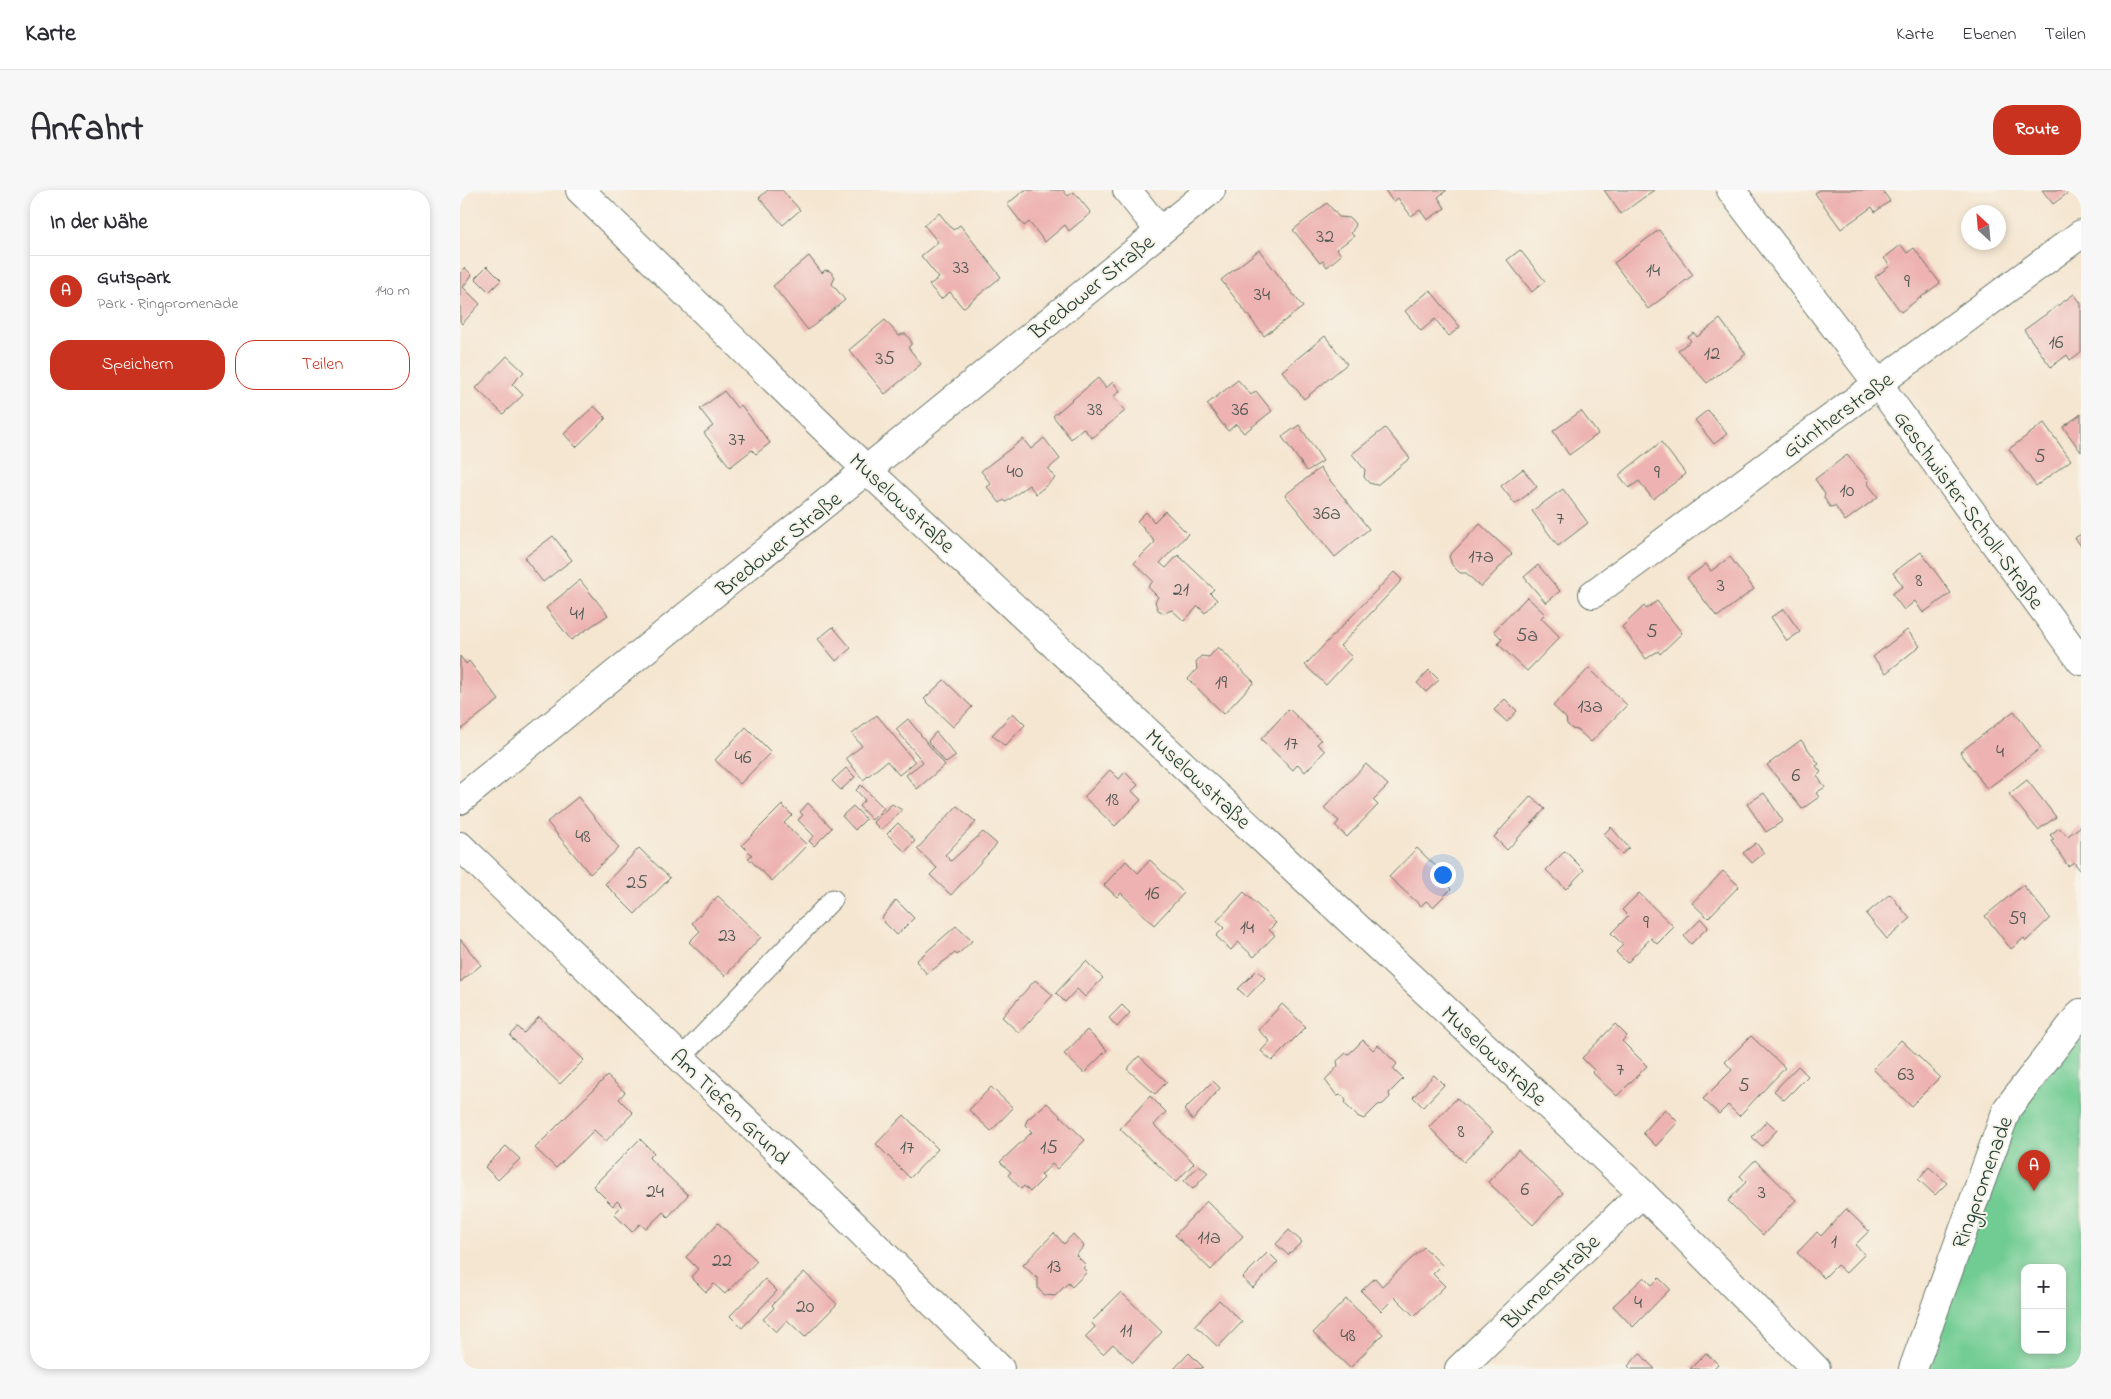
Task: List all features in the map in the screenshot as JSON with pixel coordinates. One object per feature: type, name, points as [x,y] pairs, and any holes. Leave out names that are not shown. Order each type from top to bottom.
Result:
[{"type":"street","name":"Muselowstraße","points":[[580,190],[867,470],[1642,1193],[1816,1369]]},
{"type":"street","points":[[1127,190],[1159,230]]},
{"type":"street","name":"Bredower Straße","points":[[460,800],[1159,230],[1211,190]]},
{"type":"street","name":"Geschwister-Scholl-Straße","points":[[1731,190],[1878,384],[2081,661]]},
{"type":"street","name":"Güntherstraße","points":[[1593,594],[2081,234]]},
{"type":"street","name":"Am Tiefen Grund","points":[[460,846],[1000,1369]]},
{"type":"street","name":"Ringpromenade","points":[[1913,1369],[2007,1108],[2081,1013]]},
{"type":"street","name":"Blumenstraße","points":[[1459,1369],[1642,1193]]},
{"type":"lane","points":[[681,1058],[833,899]]},
{"type":"green space","points":[[2081,1031],[2081,1369],[1925,1369],[2013,1114]]},
{"type":"building","points":[[768,190],[782,190],[800,210],[783,225],[759,198]]},
{"type":"building","points":[[1025,190],[1063,190],[1068,196],[1074,192],[1091,213],[1069,231],[1065,225],[1045,242],[1029,222],[1024,226],[1007,204]]},
{"type":"building","points":[[1385,190],[1447,190],[1438,197],[1445,208],[1427,220],[1420,210],[1411,216],[1398,198],[1393,202]]},
{"type":"building","points":[[1604,190],[1654,190],[1621,214]]},
{"type":"building","points":[[1819,190],[1882,190],[1890,201],[1875,212],[1872,207],[1841,229],[1815,193]]},
{"type":"building","points":[[2042,190],[2072,190],[2053,204]]},
{"type":"building","points":[[1327,203],[1339,217],[1350,218],[1356,225],[1351,233],[1354,236],[1337,249],[1341,255],[1327,267],[1323,261],[1320,263],[1293,230]]},
{"type":"building","points":[[939,213],[953,230],[960,225],[1001,277],[963,308],[950,292],[941,299],[929,285],[939,278],[921,256],[938,242],[924,225]]},
{"type":"building","points":[[1659,230],[1693,275],[1648,309],[1614,263]]},
{"type":"building","points":[[1901,245],[1907,253],[1914,248],[1940,283],[1901,312],[1875,277],[1890,266],[1884,258]]},
{"type":"building","points":[[1259,250],[1303,307],[1264,336],[1221,280]]},
{"type":"building","points":[[1520,250],[1545,281],[1532,292],[1507,260]]},
{"type":"building","points":[[809,256],[822,273],[825,270],[830,271],[835,277],[832,284],[845,300],[808,330],[773,286]]},
{"type":"building","points":[[487,266],[501,280],[489,292],[475,278]]},
{"type":"building","points":[[465,268],[472,275],[463,287],[480,304],[462,324],[460,321],[460,273]]},
{"type":"building","points":[[1430,290],[1460,327],[1449,336],[1435,319],[1421,331],[1405,311]]},
{"type":"building","points":[[2074,294],[2081,303],[2081,352],[2070,360],[2067,355],[2051,367],[2024,330]]},
{"type":"building","points":[[1720,319],[1746,354],[1707,383],[1678,350],[1691,341],[1688,337],[1694,333],[1697,337]]},
{"type":"building","points":[[885,320],[899,336],[906,334],[911,341],[911,345],[908,347],[921,364],[885,394],[849,350]]},
{"type":"building","points":[[1325,336],[1347,364],[1304,399],[1282,371]]},
{"type":"building","points":[[507,356],[524,372],[512,384],[523,395],[503,414],[476,388]]},
{"type":"building","points":[[1098,378],[1106,388],[1113,382],[1120,391],[1113,397],[1125,411],[1092,438],[1083,428],[1071,439],[1053,416]]},
{"type":"building","points":[[1238,380],[1251,395],[1256,391],[1272,411],[1244,433],[1236,424],[1228,431],[1207,404]]},
{"type":"building","points":[[724,391],[737,408],[741,405],[770,443],[756,454],[752,450],[730,467],[704,433],[713,426],[700,409]]},
{"type":"building","points":[[594,406],[606,418],[576,447],[564,434]]},
{"type":"building","points":[[1708,410],[1727,434],[1714,444],[1695,420]]},
{"type":"building","points":[[1581,411],[1598,434],[1569,455],[1553,431]]},
{"type":"building","points":[[2081,414],[2081,452],[2063,427]]},
{"type":"building","points":[[2044,423],[2071,460],[2036,486],[2009,449]]},
{"type":"building","points":[[1299,425],[1323,461],[1307,471],[1282,437]]},
{"type":"building","points":[[1385,428],[1410,458],[1377,485],[1369,483],[1364,477],[1365,470],[1352,454]]},
{"type":"building","points":[[1044,438],[1060,459],[1048,469],[1055,478],[1036,494],[1029,485],[1006,502],[1004,500],[1000,503],[987,487],[991,484],[981,471],[1023,439],[1031,449]]},
{"type":"building","points":[[1661,442],[1686,474],[1653,499],[1639,481],[1629,488],[1619,475]]},
{"type":"building","points":[[1847,455],[1869,480],[1868,484],[1878,497],[1845,521],[1835,506],[1830,507],[1824,498],[1825,494],[1815,479]]},
{"type":"building","points":[[1320,468],[1369,529],[1335,557],[1285,495]]},
{"type":"building","points":[[1523,469],[1537,487],[1515,504],[1501,486]]},
{"type":"building","points":[[1563,489],[1588,523],[1558,546],[1532,511]]},
{"type":"building","points":[[1165,511],[1188,534],[1160,563],[1166,568],[1178,555],[1214,589],[1210,593],[1217,600],[1205,613],[1198,606],[1184,621],[1172,610],[1164,613],[1158,610],[1155,602],[1158,597],[1148,587],[1153,581],[1134,563],[1155,542],[1137,521],[1146,512],[1154,522]]},
{"type":"building","points":[[1480,524],[1512,554],[1481,587],[1466,573],[1460,573],[1452,565],[1449,556]]},
{"type":"building","points":[[2081,534],[2081,546],[2075,538]]},
{"type":"building","points":[[553,536],[572,560],[543,582],[524,558]]},
{"type":"building","points":[[1921,552],[1951,593],[1923,613],[1915,601],[1904,610],[1892,594],[1903,586],[1893,573]]},
{"type":"building","points":[[1730,557],[1754,589],[1717,617],[1687,578],[1706,564],[1711,571]]},
{"type":"building","points":[[1538,565],[1560,591],[1546,603],[1524,577]]},
{"type":"building","points":[[1394,572],[1402,580],[1340,646],[1352,657],[1326,685],[1305,665]]},
{"type":"building","points":[[580,580],[608,615],[571,640],[546,608]]},
{"type":"building","points":[[1527,597],[1545,614],[1541,618],[1560,637],[1527,671],[1498,644],[1502,639],[1494,631]]},
{"type":"building","points":[[1657,601],[1682,633],[1660,654],[1658,651],[1646,659],[1622,627],[1644,606],[1646,609]]},
{"type":"building","points":[[1784,609],[1800,632],[1787,641],[1771,617]]},
{"type":"building","points":[[833,627],[851,648],[836,661],[818,639]]},
{"type":"building","points":[[1907,630],[1920,646],[1886,673],[1873,657]]},
{"type":"building","points":[[1218,647],[1254,682],[1224,714],[1188,679],[1197,669],[1196,662],[1201,656],[1209,657]]},
{"type":"building","points":[[460,656],[466,664],[469,661],[499,700],[460,730]]},
{"type":"building","points":[[1589,668],[1627,705],[1591,742],[1578,730],[1572,729],[1567,724],[1566,718],[1553,706]]},
{"type":"building","points":[[1429,670],[1439,680],[1426,692],[1417,683]]},
{"type":"building","points":[[944,680],[972,707],[953,727],[924,699]]},
{"type":"building","points":[[1505,699],[1517,711],[1507,722],[1494,710]]},
{"type":"building","points":[[1289,709],[1321,740],[1317,744],[1325,751],[1305,772],[1298,764],[1293,770],[1261,739]]},
{"type":"building","points":[[2014,711],[2041,748],[1987,789],[1960,752]]},
{"type":"building","points":[[1013,713],[1025,725],[1005,746],[992,735]]},
{"type":"building","points":[[877,715],[915,762],[899,775],[887,761],[863,780],[846,758],[862,746],[852,734]]},
{"type":"building","points":[[908,719],[945,765],[917,789],[906,775],[923,762],[896,729]]},
{"type":"building","points":[[746,727],[771,752],[740,784],[715,760]]},
{"type":"building","points":[[936,732],[956,756],[946,763],[928,741]]},
{"type":"building","points":[[1801,740],[1819,764],[1816,766],[1821,772],[1817,776],[1825,787],[1816,793],[1819,797],[1802,809],[1767,765]]},
{"type":"building","points":[[1366,764],[1388,785],[1373,800],[1378,805],[1347,837],[1335,826],[1339,821],[1324,808]]},
{"type":"building","points":[[846,768],[855,777],[841,790],[832,781]]},
{"type":"building","points":[[1110,770],[1119,779],[1125,772],[1138,785],[1132,791],[1141,800],[1115,826],[1084,797]]},
{"type":"building","points":[[2027,780],[2056,817],[2038,830],[2009,794]]},
{"type":"building","points":[[861,785],[884,808],[872,820],[859,806],[865,800],[856,790]]},
{"type":"building","points":[[1764,793],[1783,821],[1766,832],[1747,804]]},
{"type":"building","points":[[1531,796],[1545,809],[1507,850],[1494,837]]},
{"type":"building","points":[[578,797],[619,848],[590,874],[547,822]]},
{"type":"building","points":[[808,803],[832,828],[814,846],[809,841],[814,836],[798,820],[803,815],[800,812]]},
{"type":"building","points":[[892,804],[902,810],[881,830],[873,822]]},
{"type":"building","points":[[782,805],[792,815],[784,823],[807,845],[772,881],[748,858],[752,855],[742,845]]},
{"type":"building","points":[[853,806],[866,819],[855,830],[842,816]]},
{"type":"building","points":[[957,806],[976,822],[945,855],[951,861],[983,832],[997,844],[951,895],[930,875],[937,868],[917,849]]},
{"type":"building","points":[[898,823],[915,841],[905,852],[887,834]]},
{"type":"building","points":[[2081,826],[2081,872],[2074,862],[2068,866],[2051,841],[2054,839],[2050,835],[2059,828],[2068,836]]},
{"type":"building","points":[[1611,827],[1629,848],[1622,854],[1604,834]]},
{"type":"building","points":[[1756,843],[1764,853],[1752,863],[1743,853]]},
{"type":"building","points":[[639,848],[670,878],[635,914],[605,884]]},
{"type":"building","points":[[1417,848],[1450,880],[1446,884],[1451,889],[1433,907],[1426,901],[1421,906],[1389,877]]},
{"type":"building","points":[[1565,851],[1584,870],[1566,889],[1546,870]]},
{"type":"building","points":[[1150,860],[1184,893],[1154,925],[1121,893],[1117,897],[1104,885],[1126,861],[1138,873]]},
{"type":"building","points":[[1723,871],[1739,886],[1708,918],[1692,903]]},
{"type":"building","points":[[2023,885],[2050,918],[2026,941],[2024,938],[2011,949],[1985,916]]},
{"type":"building","points":[[1244,892],[1276,923],[1269,930],[1275,935],[1254,957],[1238,942],[1231,950],[1216,936],[1224,928],[1217,921]]},
{"type":"building","points":[[1639,893],[1674,927],[1657,944],[1651,938],[1627,963],[1616,952],[1623,945],[1611,933],[1628,916],[1622,910]]},
{"type":"building","points":[[1890,894],[1910,919],[1887,939],[1866,914]]},
{"type":"building","points":[[718,896],[761,937],[725,976],[689,942],[700,931],[692,923]]},
{"type":"building","points":[[896,900],[914,918],[897,935],[881,919]]},
{"type":"building","points":[[1701,919],[1708,927],[1691,944],[1684,936]]},
{"type":"building","points":[[956,926],[972,941],[957,955],[955,953],[927,974],[916,961]]},
{"type":"building","points":[[460,939],[481,965],[460,982]]},
{"type":"building","points":[[1086,961],[1103,978],[1085,997],[1077,989],[1065,1002],[1056,993]]},
{"type":"building","points":[[1257,970],[1265,978],[1247,997],[1238,989]]},
{"type":"building","points":[[1035,980],[1053,995],[1019,1033],[1002,1017]]},
{"type":"building","points":[[1282,1004],[1306,1027],[1272,1061],[1261,1051],[1270,1041],[1258,1030]]},
{"type":"building","points":[[1122,1005],[1130,1013],[1117,1027],[1109,1018]]},
{"type":"building","points":[[539,1017],[584,1060],[560,1084],[510,1036],[518,1027],[524,1033]]},
{"type":"building","points":[[1615,1024],[1627,1036],[1622,1041],[1647,1066],[1617,1096],[1592,1072],[1594,1070],[1582,1058]]},
{"type":"building","points":[[1087,1030],[1107,1050],[1084,1073],[1064,1054]]},
{"type":"building","points":[[1751,1036],[1785,1068],[1739,1116],[1728,1105],[1719,1114],[1703,1099],[1732,1070],[1725,1062]]},
{"type":"building","points":[[1363,1040],[1373,1050],[1378,1045],[1397,1064],[1393,1069],[1403,1079],[1389,1093],[1390,1097],[1383,1104],[1378,1105],[1364,1119],[1357,1116],[1345,1104],[1346,1100],[1341,1095],[1337,1096],[1325,1080],[1338,1066],[1337,1061],[1346,1053],[1349,1054]]},
{"type":"building","points":[[1901,1040],[1940,1077],[1911,1106],[1873,1069]]},
{"type":"building","points":[[1139,1056],[1167,1082],[1155,1094],[1127,1069]]},
{"type":"building","points":[[1798,1066],[1808,1076],[1784,1100],[1774,1091]]},
{"type":"building","points":[[1434,1075],[1444,1085],[1423,1107],[1413,1097]]},
{"type":"building","points":[[607,1076],[625,1092],[619,1099],[633,1113],[606,1141],[594,1130],[556,1168],[535,1148]]},
{"type":"building","points":[[1213,1081],[1220,1088],[1193,1120],[1184,1110]]},
{"type":"building","points":[[991,1087],[1013,1108],[991,1131],[969,1110]]},
{"type":"building","points":[[1150,1096],[1166,1112],[1154,1125],[1194,1163],[1176,1182],[1120,1129]]},
{"type":"building","points":[[1457,1098],[1493,1132],[1464,1162],[1429,1127]]},
{"type":"building","points":[[1047,1103],[1085,1140],[1057,1169],[1052,1164],[1041,1175],[1044,1178],[1030,1192],[1024,1186],[1021,1189],[1008,1175],[1011,1172],[1000,1162],[1032,1132],[1025,1125],[1027,1120]]},
{"type":"building","points":[[1665,1109],[1678,1122],[1656,1146],[1643,1133]]},
{"type":"building","points":[[904,1115],[938,1149],[910,1178],[876,1144]]},
{"type":"building","points":[[1767,1121],[1777,1130],[1762,1146],[1752,1137]]},
{"type":"building","points":[[640,1139],[654,1153],[649,1158],[688,1195],[668,1217],[663,1212],[646,1229],[640,1224],[632,1232],[614,1214],[622,1206],[617,1201],[613,1206],[593,1186]]},
{"type":"building","points":[[506,1146],[520,1159],[498,1180],[485,1167]]},
{"type":"building","points":[[1518,1150],[1563,1193],[1533,1225],[1488,1182]]},
{"type":"building","points":[[1755,1160],[1796,1200],[1763,1235],[1728,1201],[1746,1182],[1740,1176]]},
{"type":"building","points":[[1199,1165],[1208,1173],[1193,1189],[1184,1181]]},
{"type":"building","points":[[1929,1167],[1947,1183],[1935,1195],[1918,1179]]},
{"type":"building","points":[[1207,1201],[1243,1236],[1211,1270],[1175,1235]]},
{"type":"building","points":[[1846,1209],[1869,1231],[1855,1245],[1865,1254],[1846,1273],[1837,1265],[1824,1278],[1797,1253],[1817,1232],[1821,1236]]},
{"type":"building","points":[[718,1223],[757,1261],[725,1294],[714,1284],[706,1292],[691,1277],[698,1269],[686,1257]]},
{"type":"building","points":[[1289,1230],[1302,1242],[1288,1255],[1276,1244]]},
{"type":"building","points":[[1054,1233],[1064,1244],[1073,1234],[1084,1246],[1076,1255],[1086,1265],[1083,1268],[1087,1272],[1072,1287],[1068,1283],[1055,1296],[1045,1295],[1038,1289],[1038,1279],[1023,1265]]},
{"type":"building","points":[[1424,1247],[1442,1265],[1433,1274],[1445,1286],[1414,1316],[1395,1297],[1381,1311],[1361,1291],[1375,1278],[1382,1286]]},
{"type":"building","points":[[1268,1252],[1278,1262],[1253,1288],[1242,1278]]},
{"type":"building","points":[[804,1272],[837,1304],[805,1337],[787,1320],[776,1332],[763,1319],[774,1308],[772,1305]]},
{"type":"building","points":[[1644,1277],[1652,1285],[1659,1278],[1670,1289],[1633,1327],[1613,1306]]},
{"type":"building","points":[[765,1279],[777,1291],[742,1328],[730,1316]]},
{"type":"building","points":[[1121,1292],[1162,1332],[1133,1363],[1113,1344],[1103,1354],[1085,1337],[1095,1327],[1091,1322]]},
{"type":"building","points":[[1346,1299],[1383,1334],[1350,1368],[1313,1333]]},
{"type":"building","points":[[1219,1300],[1242,1322],[1218,1347],[1195,1325]]},
{"type":"building","points":[[1189,1353],[1203,1367],[1201,1369],[1174,1369]]},
{"type":"building","points":[[1640,1353],[1655,1369],[1631,1369],[1628,1366]]},
{"type":"building","points":[[1706,1353],[1718,1364],[1713,1369],[1690,1369]]},
{"type":"place","name":"Gutspark","points":[[2034,1191]]}]
